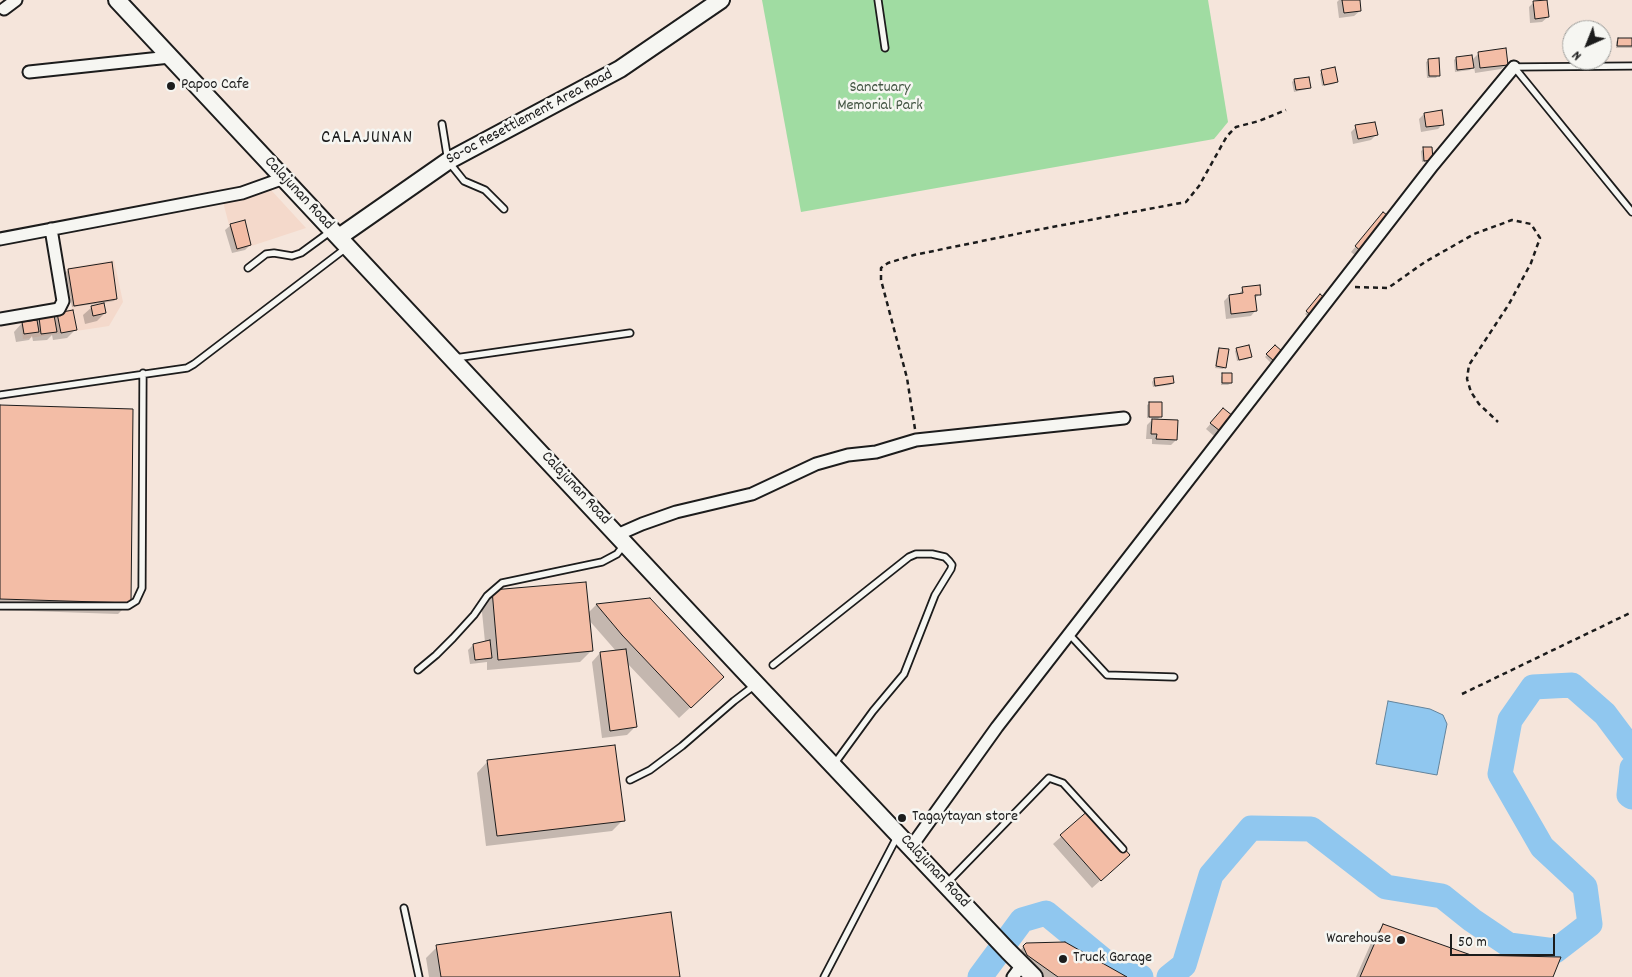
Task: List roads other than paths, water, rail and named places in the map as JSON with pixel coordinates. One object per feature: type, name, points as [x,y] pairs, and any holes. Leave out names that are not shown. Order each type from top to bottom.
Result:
[{"type":"main road","name":"Calajunan Road","points":[[117,0],[1008,951],[1018,971],[1034,977]]},
{"type":"main road","name":"So-oc Resettlement Area Road","points":[[340,238],[448,161],[620,69],[722,0]]},
{"type":"street","points":[[4,9],[16,0]]},
{"type":"street","points":[[29,72],[170,57]]},
{"type":"street","points":[[911,847],[997,727],[1433,165],[1514,67]]},
{"type":"street","points":[[0,239],[242,193],[284,178]]},
{"type":"street","points":[[0,319],[59,309],[62,301],[51,229]]},
{"type":"street","points":[[621,539],[642,524],[676,512],[752,494],[816,464],[848,455],[876,452],[916,440],[1124,418]]},
{"type":"lane","points":[[878,0],[885,48]]},
{"type":"lane","points":[[1514,67],[1632,66]]},
{"type":"lane","points":[[1514,67],[1632,212]]},
{"type":"lane","points":[[442,124],[448,161],[464,181],[484,190],[504,209]]},
{"type":"lane","points":[[248,268],[266,254],[274,253],[292,256],[340,238]]},
{"type":"lane","points":[[0,395],[187,368],[340,238]]},
{"type":"lane","points":[[453,358],[630,333]]},
{"type":"lane","points":[[0,606],[128,606],[136,601],[142,588],[142,373]]},
{"type":"lane","points":[[418,670],[453,638],[474,615],[487,596],[502,583],[602,562],[616,554],[621,539]]},
{"type":"lane","points":[[773,665],[909,557],[916,554],[932,554],[945,557],[950,561],[951,569],[935,595],[904,674],[833,765]]},
{"type":"lane","points":[[1069,634],[1107,675],[1174,677]]},
{"type":"lane","points":[[630,780],[650,770],[682,746],[756,684]]},
{"type":"lane","points":[[945,884],[1049,778],[1064,783],[1123,849]]},
{"type":"lane","points":[[824,977],[889,855],[898,833]]},
{"type":"lane","points":[[404,908],[419,977]]},
{"type":"water","points":[[1388,701],[1430,709],[1443,715],[1447,724],[1437,775],[1376,764]]},
{"type":"waterway","points":[[1169,977],[1184,965],[1211,875],[1251,828],[1311,829],[1386,887],[1442,896],[1472,920],[1509,945],[1555,951],[1590,924],[1585,887],[1542,847],[1500,774],[1510,720],[1533,687],[1572,685],[1605,714],[1632,750]]},
{"type":"waterway","points":[[1632,768],[1629,795],[1632,797]]},
{"type":"waterway","points":[[980,977],[1022,920],[1046,913],[1120,974],[1141,977]]},
{"type":"place","name":"Papoo Cafe","points":[[171,86]]},
{"type":"place","name":"Tagaytayan store","points":[[902,818]]},
{"type":"place","name":"Warehouse","points":[[1401,940]]},
{"type":"place","name":"Truck Garage","points":[[1063,959]]},
{"type":"district","name":"CALAJUNAN","points":[[367,139]]},
{"type":"park label","name":"Sanctuary Memorial Park","points":[[880,98]]}]
